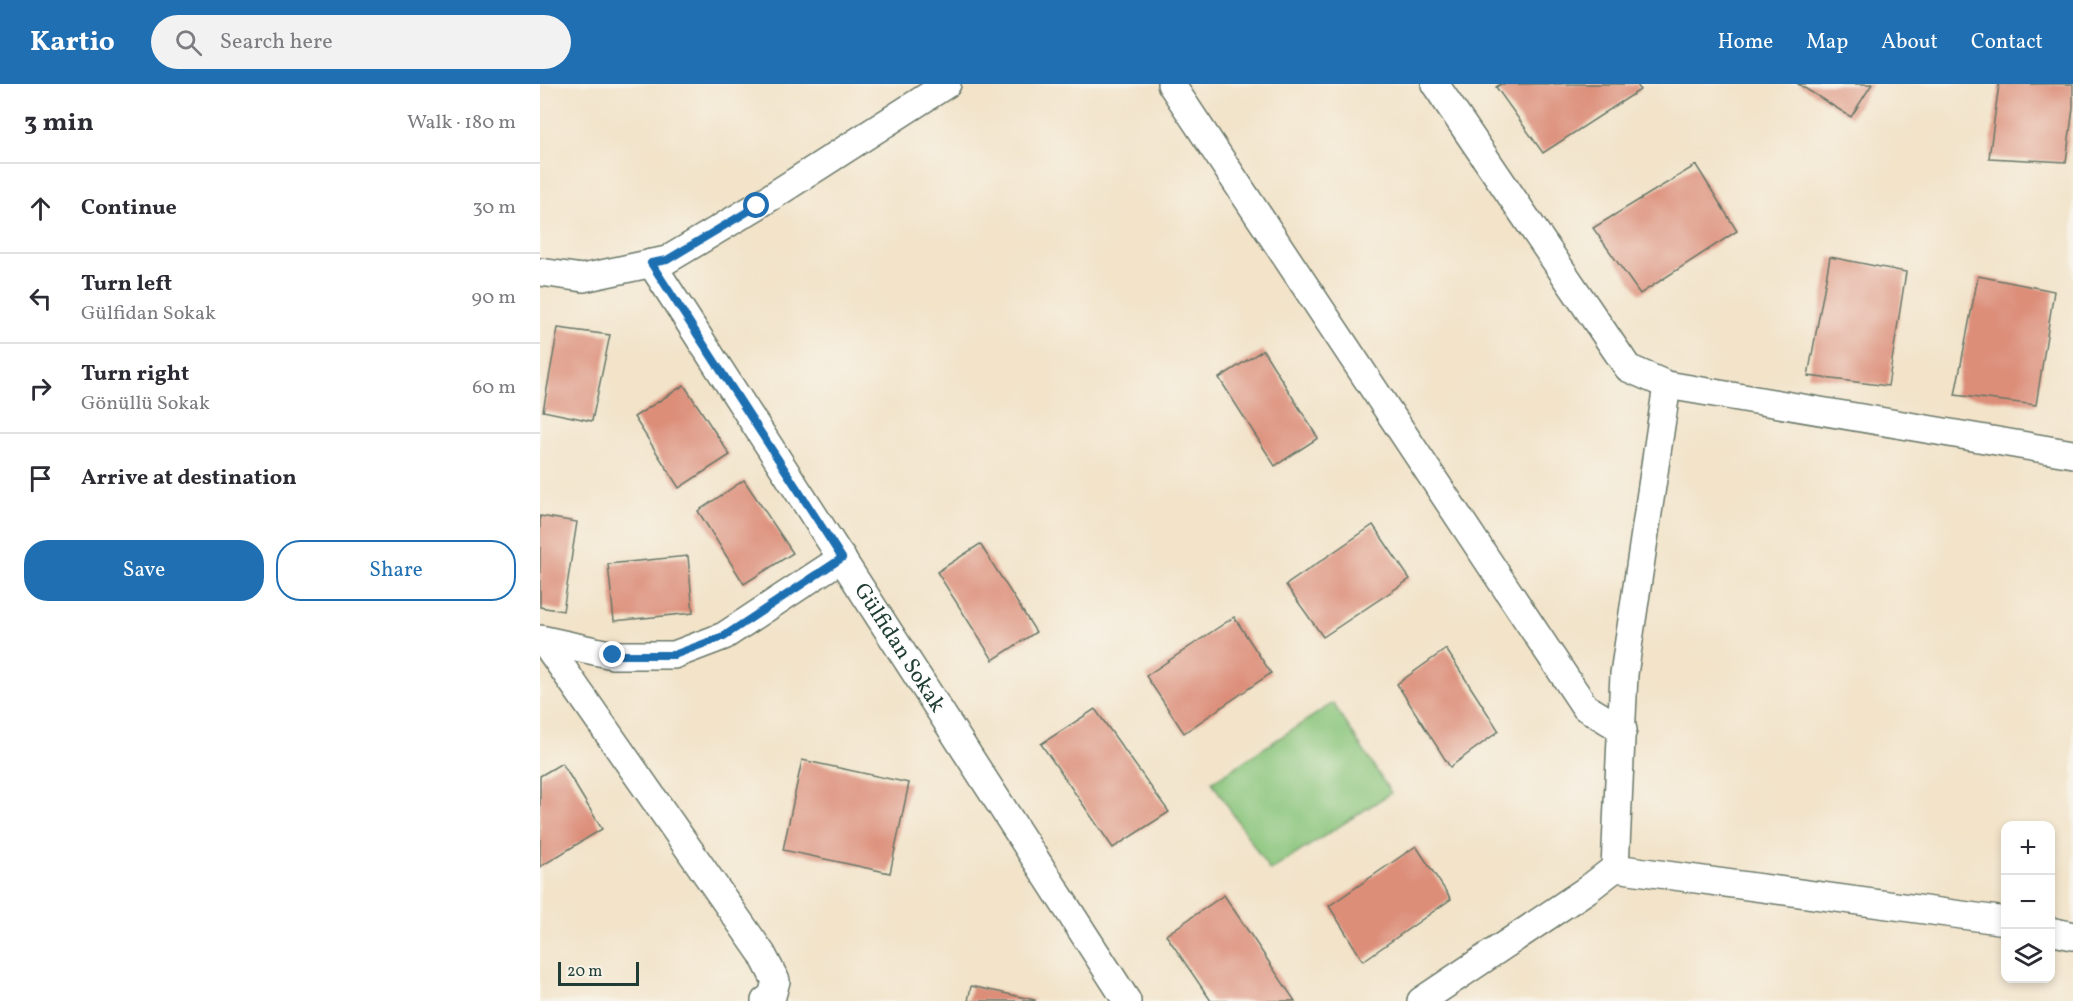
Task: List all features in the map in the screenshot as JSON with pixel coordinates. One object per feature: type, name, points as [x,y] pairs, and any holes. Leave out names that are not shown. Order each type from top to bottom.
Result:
[{"type":"street","points":[[540,272],[583,278],[667,260],[757,206],[946,84]]},
{"type":"street","points":[[1171,84],[1585,707],[1623,730]]},
{"type":"street","points":[[1435,84],[1628,368],[1667,385],[2073,454]]},
{"type":"street","name":"Gülfidan Sokak","points":[[651,263],[1127,1001]]},
{"type":"street","points":[[1615,868],[1624,674],[1667,385]]},
{"type":"street","points":[[541,640],[613,655],[674,655],[724,636],[842,558]]},
{"type":"street","points":[[541,640],[762,954],[776,981],[772,996],[765,1001]]},
{"type":"street","points":[[1422,1001],[1588,889],[1615,868],[2001,920]]},
{"type":"street","points":[[2055,932],[2073,936]]},
{"type":"green space","points":[[1333,703],[1391,793],[1270,871],[1212,782]]},
{"type":"building","points":[[1501,84],[1637,84],[1640,90],[1543,153],[1496,87]]},
{"type":"building","points":[[1798,84],[1872,84],[1851,117]]},
{"type":"building","points":[[1999,84],[2073,84],[2073,108],[2066,162],[1989,158]]},
{"type":"building","points":[[1696,165],[1737,231],[1640,294],[1593,228]]},
{"type":"building","points":[[1830,257],[1906,272],[1888,386],[1808,376]]},
{"type":"building","points":[[1978,276],[2054,291],[2036,405],[1955,395]]},
{"type":"building","points":[[558,328],[610,335],[592,421],[543,411]]},
{"type":"building","points":[[1263,350],[1318,438],[1275,466],[1219,378]]},
{"type":"building","points":[[684,385],[730,455],[679,488],[634,417]]},
{"type":"building","points":[[744,480],[793,553],[744,584],[698,511]]},
{"type":"building","points":[[540,516],[577,522],[563,611],[540,607]]},
{"type":"building","points":[[1373,525],[1410,579],[1323,637],[1286,585]]},
{"type":"building","points":[[980,544],[1036,632],[993,660],[937,572]]},
{"type":"building","points":[[688,556],[693,613],[614,621],[608,564]]},
{"type":"building","points":[[1234,617],[1271,673],[1184,733],[1146,676]]},
{"type":"building","points":[[1446,649],[1499,731],[1450,767],[1397,684]]},
{"type":"building","points":[[1095,709],[1169,812],[1113,848],[1041,744]]},
{"type":"building","points":[[802,760],[909,783],[890,873],[783,850]]},
{"type":"building","points":[[562,763],[602,829],[540,867],[540,776]]},
{"type":"building","points":[[1416,846],[1451,899],[1363,961],[1329,906]]},
{"type":"building","points":[[1224,895],[1295,1001],[1211,1001],[1166,935]]},
{"type":"building","points":[[971,986],[1035,1000],[1035,1001],[968,1001]]},
{"type":"route","points":[[613,655],[674,655],[724,636],[842,558],[651,263],[667,260],[757,206]]}]
